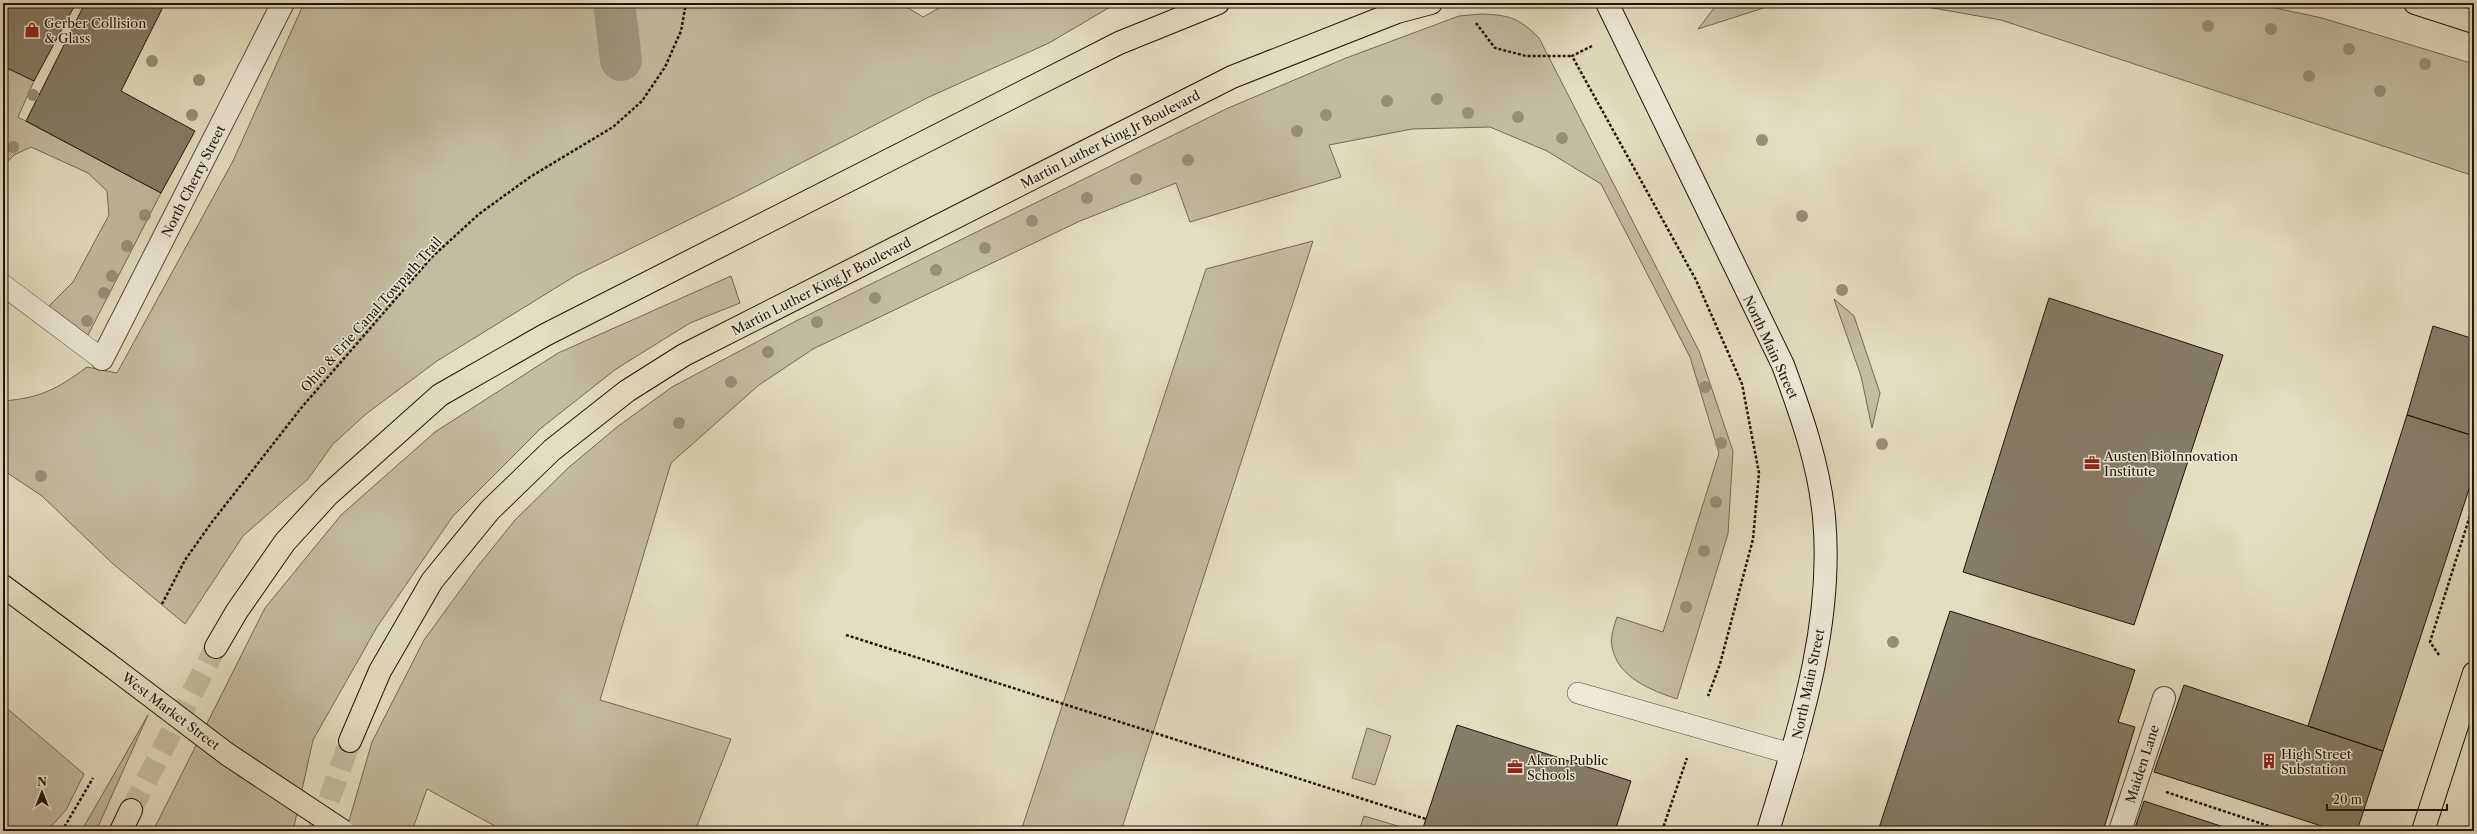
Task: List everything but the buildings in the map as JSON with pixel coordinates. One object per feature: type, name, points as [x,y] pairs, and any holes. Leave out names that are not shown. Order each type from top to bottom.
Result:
[{"type":"main road","name":"North Cherry Street","points":[[102,359],[283,3]]},
{"type":"main road","points":[[216,647],[237,611],[285,542],[328,495],[440,395],[552,332],[1119,43],[1218,3]]},
{"type":"main road","name":"Martin Luther King Jr Boulevard","points":[[350,741],[380,671],[432,582],[490,510],[552,450],[627,391],[684,355],[1232,78],[1397,12],[1431,3]]},
{"type":"main road","name":"North Main Street","points":[[1607,3],[1783,365],[1802,415],[1815,465],[1824,515],[1826,552],[1824,599],[1819,642],[1792,754],[1768,831]]},
{"type":"main road","points":[[2415,3],[2474,22]]},
{"type":"main road","name":"West Market Street","points":[[3,586],[227,754],[343,831]]},
{"type":"main road","points":[[2423,831],[2474,673]]},
{"type":"main road","name":"Maiden Lane","points":[[2120,831],[2164,698]]},
{"type":"main road","points":[[121,831],[131,810]]},
{"type":"lane","points":[[3,285],[102,359]]},
{"type":"lane","points":[[1578,693],[1792,754]]},
{"type":"path","name":"Ohio & Erie Canal Towpath Trail","points":[[162,604],[185,560],[212,522],[302,407],[431,258],[479,214],[530,177],[613,127],[642,101],[665,67],[682,31],[686,3]]},
{"type":"path","points":[[1476,23],[1495,48],[1526,56],[1572,56],[1621,33]]},
{"type":"path","points":[[1572,56],[1696,280],[1742,384],[1759,473],[1752,539],[1720,664],[1662,831]]},
{"type":"path","points":[[2439,655],[2430,642],[2474,504]]},
{"type":"path","points":[[846,635],[1426,819]]},
{"type":"path","points":[[62,831],[93,778]]},
{"type":"path","points":[[2135,782],[2284,831]]},
{"type":"shaded area","points":[[304,3],[900,3],[923,17],[948,3],[1117,3],[1049,43],[929,97],[741,194],[575,276],[437,361],[366,414],[333,444],[308,479],[243,536],[185,624],[112,563],[42,496],[3,470],[3,401],[28,398],[48,391],[67,381],[87,367],[117,373],[233,161]]},
{"type":"shaded area","points":[[1718,3],[1779,3],[1698,29]]},
{"type":"shaded area","points":[[1904,3],[2252,3],[2322,18],[2474,64],[2474,176],[2001,20]]},
{"type":"shaded area","points":[[1481,14],[1499,15],[1513,19],[1526,26],[1539,38],[1699,351],[1733,451],[1728,534],[1677,699],[1647,687],[1628,675],[1615,658],[1612,647],[1612,639],[1617,617],[1663,632],[1719,453],[1690,357],[1601,184],[1547,151],[1490,127],[1412,129],[1329,145],[1341,177],[1190,222],[1176,183],[1080,221],[813,349],[759,385],[671,463],[600,700],[731,739],[695,831],[504,831],[427,789],[412,831],[346,831],[372,742],[424,640],[478,566],[515,520],[568,468],[617,427],[672,387],[796,321],[1226,109],[1346,58],[1459,16]]},
{"type":"shaded area","points":[[3,66],[34,81],[18,117],[161,193],[88,335],[49,306],[73,282],[109,215],[107,191],[88,173],[31,147],[14,155],[3,166]]},
{"type":"shaded area","points":[[1313,241],[1121,831],[1021,831],[1206,269]]},
{"type":"shaded area","points":[[731,276],[740,303],[690,323],[616,369],[540,429],[453,516],[377,627],[313,740],[293,831],[153,831],[265,608],[341,515],[435,432],[558,353]]},
{"type":"shaded area","points":[[1834,299],[1854,316],[1880,393],[1872,428],[1861,376]]},
{"type":"shaded area","points":[[3,705],[84,774],[66,810],[47,831],[3,831]]},
{"type":"shaded area","points":[[148,715],[96,831],[81,831],[86,823]]},
{"type":"shaded area","points":[[1367,728],[1391,736],[1375,785],[1352,778]]},
{"type":"shaded area","points":[[1364,816],[1415,831],[1359,831]]},
{"type":"waterway","points":[[614,3],[621,60]]},
{"type":"tunnel","points":[[131,810],[216,647]]},
{"type":"tunnel","points":[[318,831],[350,741]]},
{"type":"place","name":"Gerber Collision & Glass","points":[[32,30]]},
{"type":"place","name":"Austen BioInnovation Institute","points":[[2092,463]]},
{"type":"place","name":"High Street Substation","points":[[2269,761]]},
{"type":"place","name":"Akron Public Schools","points":[[1515,767]]}]
